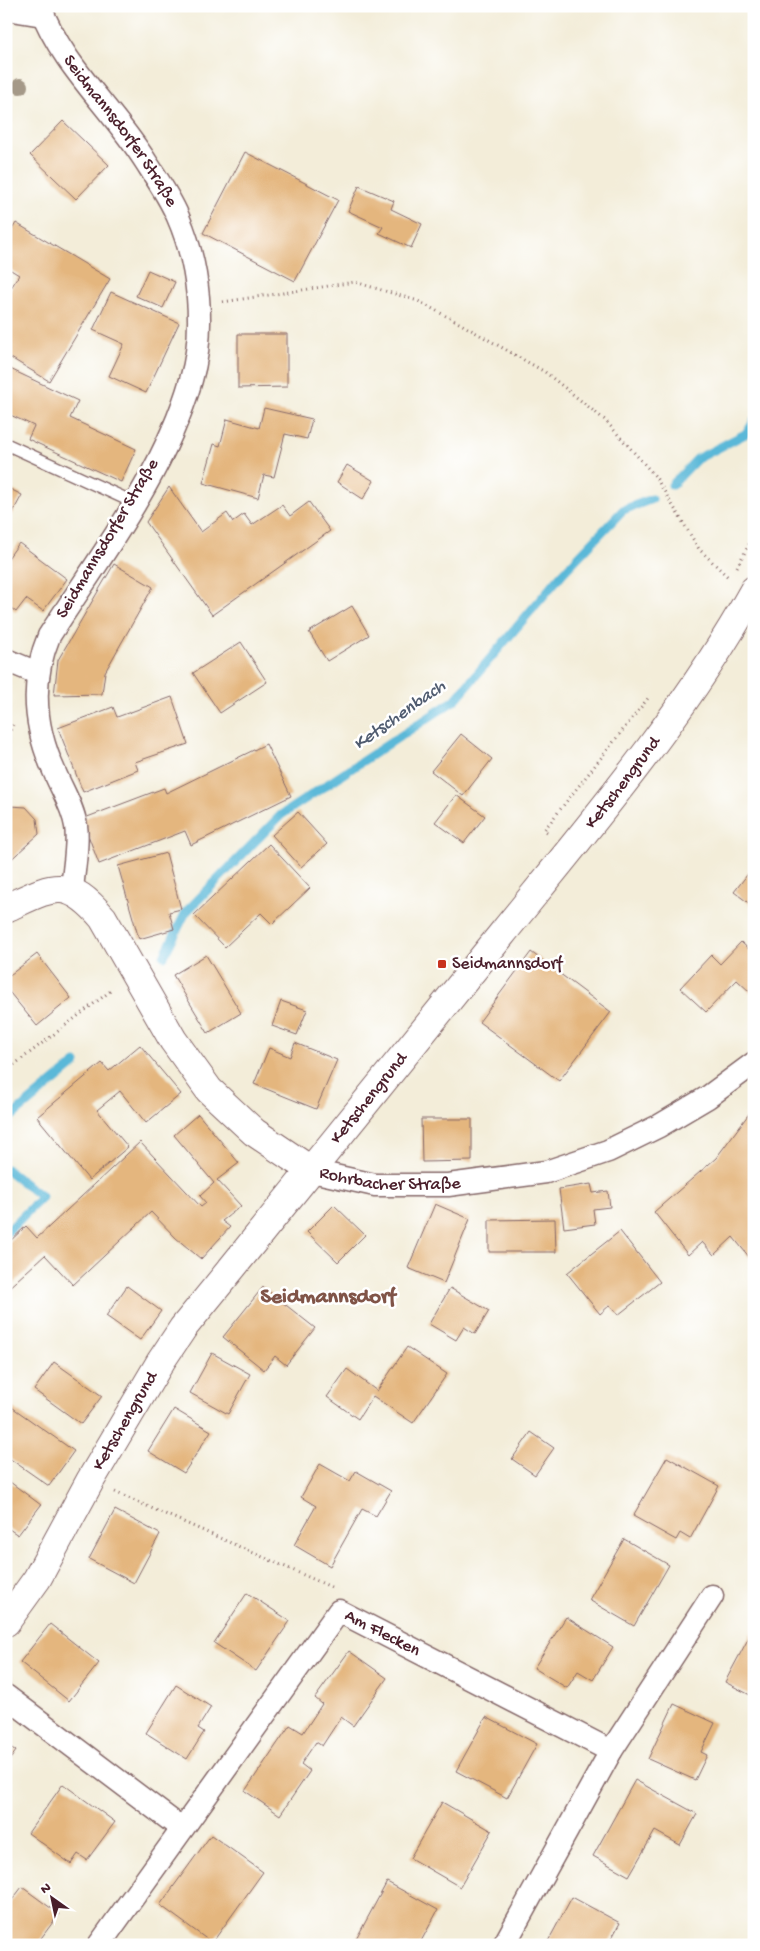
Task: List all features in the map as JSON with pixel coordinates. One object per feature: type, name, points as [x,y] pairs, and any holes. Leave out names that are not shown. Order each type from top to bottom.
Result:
[{"type":"street","points":[[6,9],[42,11]]},
{"type":"street","name":"Seidmannsdorfer Straße","points":[[42,11],[57,41],[145,160],[178,217],[194,270],[199,329],[192,379],[173,429],[135,503],[48,636],[37,673],[36,717],[44,750],[73,812],[77,827],[72,891]]},
{"type":"street","name":"Ketschengrund","points":[[6,1622],[37,1579],[90,1481],[161,1361],[183,1328],[570,850],[681,704],[714,656],[742,585]]},
{"type":"street","points":[[6,660],[37,673]]},
{"type":"street","points":[[6,908],[51,889],[72,891]]},
{"type":"street","name":"Rohrbacher Straße","points":[[72,891],[88,901],[103,918],[173,1040],[209,1090],[254,1132],[312,1171],[375,1184],[448,1185],[546,1172],[608,1151],[659,1126],[708,1097],[754,1063]]},
{"type":"street","points":[[504,1945],[611,1751],[712,1596]]},
{"type":"street","name":"Am Flecken","points":[[99,1945],[181,1828],[339,1611],[611,1751]]},
{"type":"street","points":[[6,1696],[181,1828]]},
{"type":"lane","points":[[6,444],[135,503]]},
{"type":"path","points":[[198,306],[355,282],[418,301],[545,372],[605,420],[655,476],[699,549],[742,585],[754,534]]},
{"type":"path","points":[[570,850],[544,830],[654,690]]},
{"type":"path","points":[[6,1071],[134,973]]},
{"type":"path","points":[[90,1481],[330,1586],[339,1611]]},
{"type":"building","points":[[63,121],[109,165],[76,199],[30,155]]},
{"type":"building","points":[[245,152],[338,200],[295,281],[203,233]]},
{"type":"building","points":[[359,186],[394,201],[391,209],[422,224],[411,248],[379,233],[383,227],[348,211]]},
{"type":"building","points":[[16,223],[110,279],[49,381],[6,355],[6,296],[19,275],[6,267],[6,239]]},
{"type":"building","points":[[148,270],[175,282],[163,308],[136,296]]},
{"type":"building","points":[[111,292],[179,323],[146,393],[109,376],[124,344],[93,330]]},
{"type":"building","points":[[238,334],[287,334],[287,387],[238,388]]},
{"type":"building","points":[[6,367],[78,401],[70,418],[136,449],[121,482],[28,439],[34,426],[6,413]]},
{"type":"building","points":[[264,408],[312,419],[307,439],[285,434],[274,477],[264,475],[258,498],[203,483],[214,444],[220,446],[227,419],[259,428]]},
{"type":"building","points":[[347,465],[374,481],[363,499],[337,482]]},
{"type":"building","points":[[6,487],[22,495],[6,525]]},
{"type":"building","points":[[169,487],[201,532],[227,513],[233,522],[244,514],[252,525],[282,505],[290,516],[309,502],[330,531],[212,615],[146,522]]},
{"type":"building","points":[[19,543],[67,579],[43,611],[26,599],[16,612],[6,604],[6,561]]},
{"type":"building","points":[[114,564],[153,587],[105,672],[102,694],[54,695],[58,660]]},
{"type":"building","points":[[352,606],[369,635],[327,661],[309,632]]},
{"type":"building","points":[[241,642],[267,682],[220,713],[193,673]]},
{"type":"building","points":[[172,697],[188,744],[135,762],[138,770],[83,792],[58,728],[113,707],[117,717]]},
{"type":"building","points":[[461,734],[492,759],[463,796],[431,771]]},
{"type":"building","points":[[266,744],[291,796],[191,845],[185,831],[99,864],[82,819],[164,788],[166,793]]},
{"type":"building","points":[[456,795],[485,816],[464,843],[435,822]]},
{"type":"building","points":[[10,806],[26,807],[37,819],[39,834],[6,864],[6,809]]},
{"type":"building","points":[[298,812],[327,844],[301,867],[272,835]]},
{"type":"building","points":[[269,844],[310,888],[272,924],[261,913],[225,947],[194,915]]},
{"type":"building","points":[[166,853],[181,909],[169,912],[174,929],[139,939],[118,866]]},
{"type":"building","points":[[754,866],[754,907],[734,892]]},
{"type":"building","points":[[741,942],[754,954],[754,990],[751,993],[737,980],[706,1012],[680,988],[711,955],[720,964]]},
{"type":"building","points":[[531,952],[611,1012],[559,1081],[479,1022]]},
{"type":"building","points":[[37,954],[71,998],[37,1026],[6,988],[6,978]]},
{"type":"building","points":[[206,955],[241,1013],[208,1033],[173,975]]},
{"type":"building","points":[[281,1001],[307,1010],[297,1035],[272,1026]]},
{"type":"building","points":[[295,1043],[337,1060],[316,1109],[254,1084],[269,1048],[290,1057]]},
{"type":"building","points":[[140,1045],[181,1094],[146,1123],[120,1091],[97,1110],[128,1147],[89,1180],[37,1117],[102,1063],[109,1071]]},
{"type":"building","points":[[754,1107],[754,1263],[733,1237],[714,1255],[702,1242],[688,1255],[654,1212],[716,1158]]},
{"type":"building","points":[[198,1114],[239,1163],[217,1180],[241,1206],[222,1221],[230,1227],[201,1259],[176,1238],[151,1212],[73,1285],[45,1255],[6,1290],[6,1245],[26,1226],[37,1238],[140,1142],[201,1207],[206,1203],[200,1196],[214,1183],[174,1135]]},
{"type":"building","points":[[421,1119],[472,1119],[472,1161],[422,1162]]},
{"type":"building","points":[[591,1184],[593,1193],[608,1191],[610,1207],[593,1209],[595,1224],[564,1228],[559,1189]]},
{"type":"building","points":[[435,1204],[470,1219],[444,1283],[408,1268]]},
{"type":"building","points":[[334,1205],[365,1235],[338,1262],[307,1232]]},
{"type":"building","points":[[555,1219],[556,1252],[489,1252],[489,1220]]},
{"type":"building","points":[[620,1231],[660,1282],[618,1315],[610,1305],[600,1314],[567,1273]]},
{"type":"building","points":[[127,1286],[161,1311],[140,1340],[106,1316]]},
{"type":"building","points":[[263,1287],[315,1328],[286,1365],[275,1356],[264,1370],[223,1337]]},
{"type":"building","points":[[450,1288],[489,1311],[475,1334],[464,1327],[456,1340],[429,1324]]},
{"type":"building","points":[[407,1347],[447,1374],[413,1423],[373,1396],[358,1419],[327,1397],[347,1369],[377,1391]]},
{"type":"building","points":[[212,1353],[250,1374],[228,1414],[190,1393]]},
{"type":"building","points":[[54,1362],[102,1396],[81,1424],[34,1390]]},
{"type":"building","points":[[6,1403],[74,1451],[49,1486],[6,1456]]},
{"type":"building","points":[[174,1409],[211,1431],[184,1473],[148,1451]]},
{"type":"building","points":[[531,1432],[554,1448],[535,1475],[512,1459]]},
{"type":"building","points":[[667,1457],[719,1486],[690,1539],[680,1533],[676,1540],[633,1516]]},
{"type":"building","points":[[320,1464],[350,1481],[356,1471],[391,1491],[376,1516],[362,1509],[330,1566],[294,1545],[316,1506],[301,1497]]},
{"type":"building","points":[[6,1479],[41,1505],[18,1535],[6,1527]]},
{"type":"building","points":[[115,1510],[160,1534],[134,1583],[89,1559]]},
{"type":"building","points":[[624,1539],[669,1565],[634,1626],[589,1600]]},
{"type":"building","points":[[247,1593],[290,1621],[256,1671],[214,1643]]},
{"type":"building","points":[[566,1617],[613,1647],[593,1680],[578,1671],[567,1688],[534,1668]]},
{"type":"building","points":[[50,1624],[99,1663],[69,1701],[20,1662]]},
{"type":"building","points":[[754,1628],[754,1697],[725,1682]]},
{"type":"building","points":[[349,1651],[387,1678],[353,1726],[341,1717],[322,1746],[316,1742],[301,1764],[310,1771],[280,1815],[245,1791],[290,1725],[303,1733],[322,1704],[315,1698]]},
{"type":"building","points":[[176,1685],[211,1707],[198,1728],[204,1732],[187,1759],[146,1733]]},
{"type":"building","points":[[674,1704],[715,1723],[701,1752],[707,1755],[695,1780],[648,1759]]},
{"type":"building","points":[[486,1717],[537,1744],[507,1798],[456,1771]]},
{"type":"building","points":[[6,1744],[16,1751],[6,1765]]},
{"type":"building","points":[[635,1780],[697,1814],[680,1845],[655,1831],[629,1876],[593,1856]]},
{"type":"building","points":[[63,1784],[115,1822],[87,1860],[78,1854],[71,1864],[28,1833]]},
{"type":"building","points":[[442,1802],[492,1831],[460,1887],[410,1858]]},
{"type":"building","points":[[211,1835],[263,1872],[212,1943],[160,1905]]},
{"type":"building","points":[[387,1882],[438,1910],[419,1945],[353,1945]]},
{"type":"building","points":[[22,1887],[59,1914],[36,1945],[10,1945],[6,1942],[6,1908]]},
{"type":"building","points":[[572,1897],[620,1923],[608,1945],[546,1945]]},
{"type":"waterway","name":"Ketschenbach","points":[[672,485],[697,459],[747,433],[754,421]]},
{"type":"waterway","name":"Ketschenbach","points":[[164,956],[186,912],[281,815],[455,700],[562,574],[623,510],[652,499]]},
{"type":"waterway","name":"Ketschenbach","points":[[6,1121],[76,1063]]},
{"type":"waterway","name":"Ketschenbach","points":[[6,1169],[42,1197],[6,1233]]},
{"type":"place","name":"Seidmannsdorf","points":[[442,964]]},
{"type":"district","name":"Seidmannsdorf","points":[[328,1298]]}]
